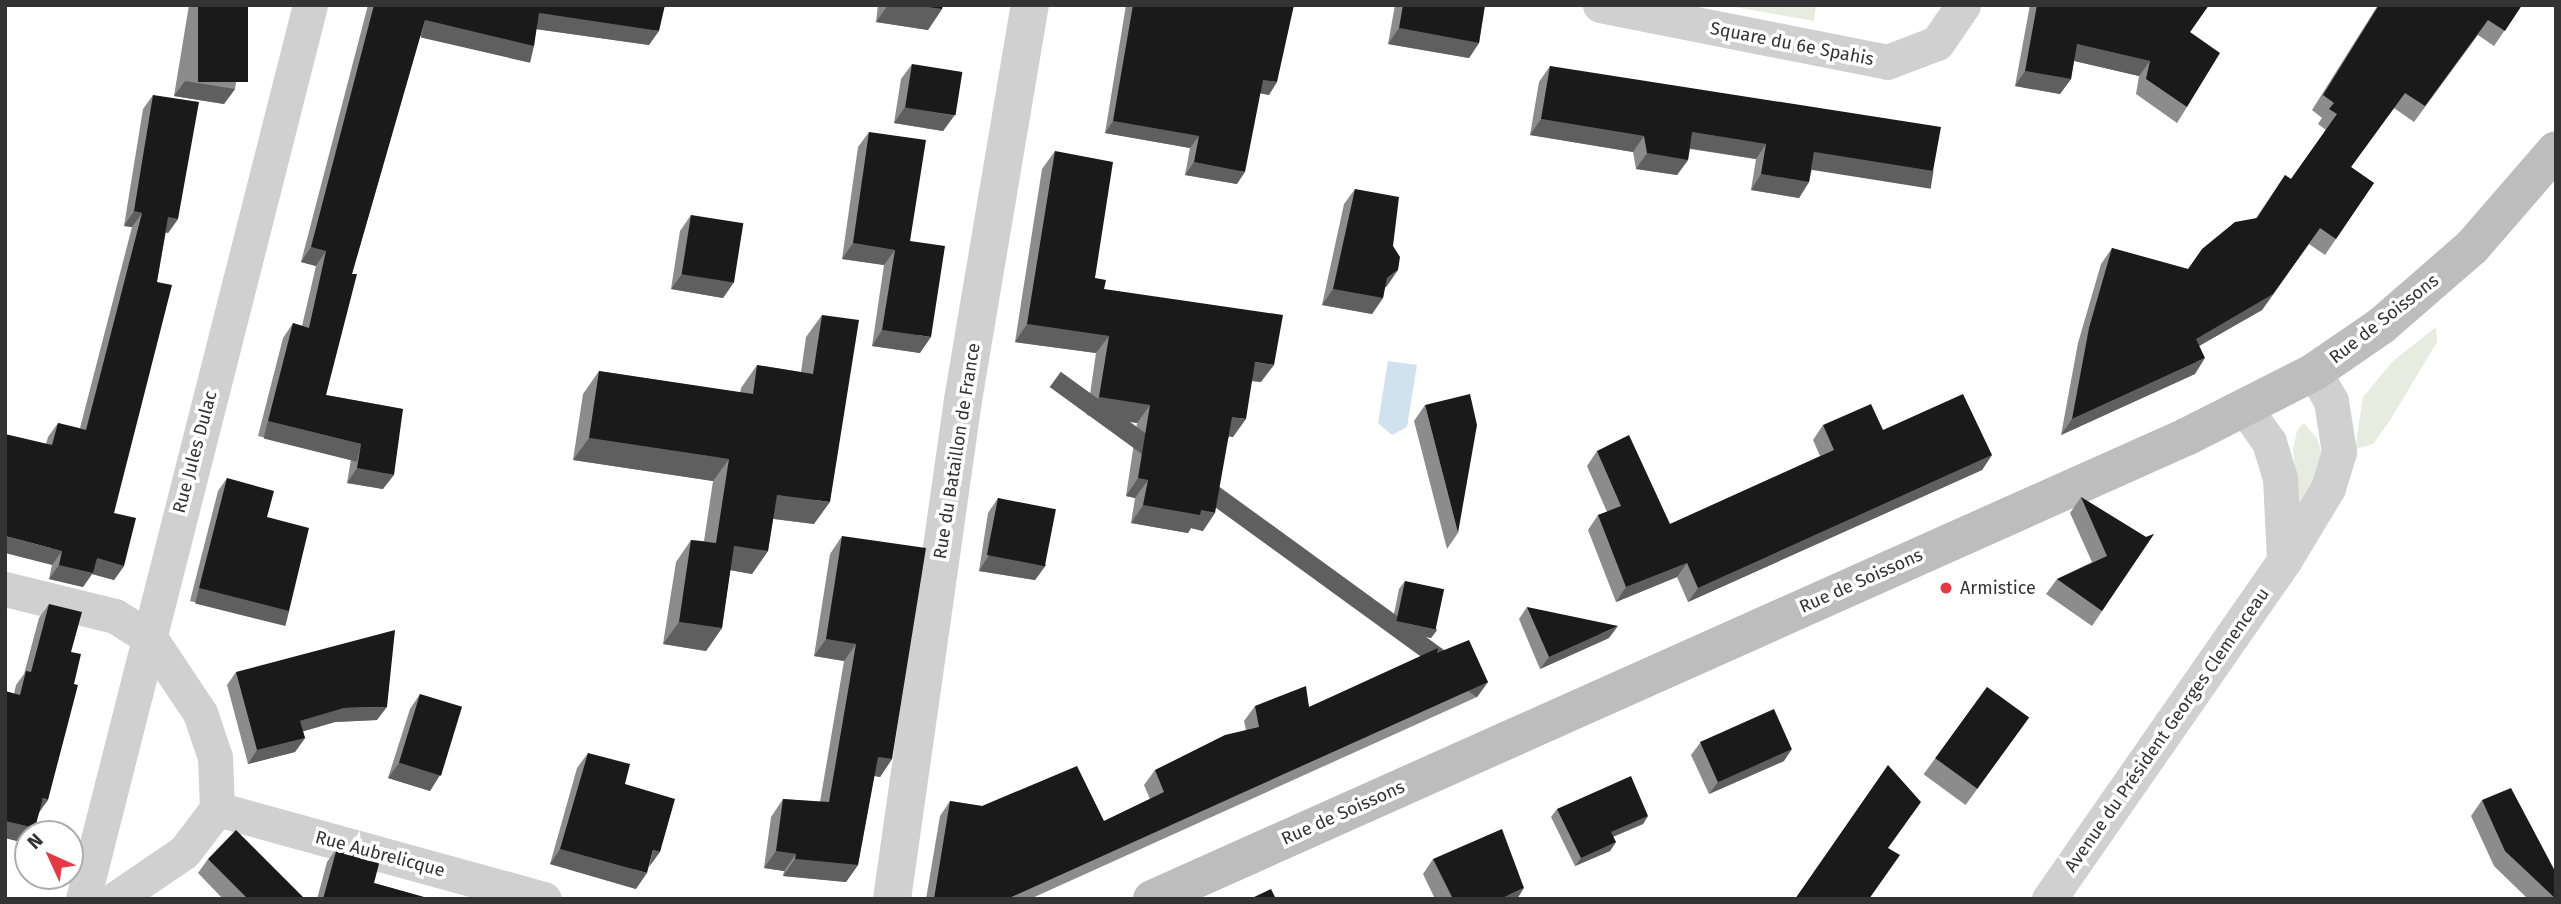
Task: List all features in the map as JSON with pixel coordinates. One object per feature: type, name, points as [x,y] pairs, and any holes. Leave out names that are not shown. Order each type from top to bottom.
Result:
[{"type":"main road","name":"Rue de Soissons","points":[[1152,899],[2245,408],[2314,372],[2381,326],[2472,247],[2556,149]]},
{"type":"street","name":"Rue Jules Dulac","points":[[83,899],[310,5]]},
{"type":"street","name":"Rue du Bataillon de France","points":[[892,899],[963,401],[1030,5]]},
{"type":"street","name":"Square du 6e Spahis","points":[[1600,5],[1887,62],[1937,43],[1963,5]]},
{"type":"street","name":"Avenue du Président Georges Clemenceau","points":[[2049,899],[2284,561],[2328,488],[2339,452],[2331,401],[2314,372]]},
{"type":"street","points":[[2245,408],[2269,442],[2280,478],[2284,561]]},
{"type":"street","points":[[5,589],[115,616],[150,638],[200,713],[215,757],[216,809],[184,852],[115,899]]},
{"type":"street","name":"Rue Aubrelicque","points":[[216,809],[544,899]]},
{"type":"shaded area","points":[[1724,5],[1816,5],[1814,21]]},
{"type":"shaded area","points":[[2436,327],[2437,342],[2389,422],[2373,444],[2355,449],[2363,397],[2393,361]]},
{"type":"shaded area","points":[[2304,423],[2317,438],[2322,455],[2301,521],[2293,450],[2297,430]]},
{"type":"water","points":[[1388,361],[1417,365],[1407,427],[1392,435],[1378,423]]},
{"type":"building","points":[[198,5],[248,5],[248,82],[198,82]]},
{"type":"building","points":[[374,5],[665,5],[659,31],[539,13],[534,46],[425,20],[352,274],[357,274],[326,395],[403,409],[394,475],[357,468],[361,444],[268,421],[293,323],[309,328],[326,251],[311,247]]},
{"type":"building","points":[[913,5],[943,5],[942,9]]},
{"type":"building","points":[[1133,5],[1294,5],[1277,82],[1263,80],[1245,172],[1194,162],[1199,136],[1113,121]]},
{"type":"building","points":[[1403,5],[1485,5],[1479,43],[1399,28]]},
{"type":"building","points":[[2037,5],[2209,5],[2190,32],[2220,53],[2187,107],[2146,79],[2150,61],[2077,44],[2071,79],[2025,71]]},
{"type":"building","points":[[2379,5],[2522,5],[2505,31],[2488,20],[2425,106],[2405,93],[2351,167],[2374,183],[2336,239],[2320,228],[2273,294],[2196,339],[2205,358],[2072,419],[2089,328],[2112,248],[2188,269],[2202,249],[2235,222],[2257,218],[2285,175],[2291,179],[2337,114],[2329,109],[2334,103],[2323,95]]},
{"type":"building","points":[[912,64],[962,72],[955,115],[905,107]]},
{"type":"building","points":[[1550,66],[1941,127],[1933,171],[1814,152],[1809,182],[1761,174],[1766,144],[1692,132],[1688,160],[1647,153],[1644,136],[1541,119]]},
{"type":"building","points":[[153,95],[199,102],[178,219],[168,217],[157,282],[172,285],[114,513],[136,518],[124,566],[97,558],[93,573],[59,565],[62,551],[5,536],[5,434],[52,445],[58,423],[86,430],[142,213],[134,211]]},
{"type":"building","points":[[869,132],[926,140],[910,241],[945,246],[931,337],[882,330],[895,250],[853,243]]},
{"type":"building","points":[[1055,151],[1113,162],[1095,278],[1106,280],[1104,289],[1283,315],[1274,365],[1255,362],[1246,419],[1232,417],[1215,513],[1201,510],[1200,515],[1143,505],[1148,480],[1138,478],[1150,405],[1099,397],[1109,336],[1027,324]]},
{"type":"building","points":[[1355,189],[1399,197],[1393,246],[1400,257],[1398,270],[1387,278],[1383,298],[1333,289]]},
{"type":"building","points":[[691,215],[743,223],[734,283],[682,274]]},
{"type":"building","points":[[822,315],[859,320],[830,502],[777,495],[768,551],[734,546],[722,628],[679,622],[691,540],[716,543],[729,459],[589,438],[599,371],[753,394],[757,365],[813,374]]},
{"type":"building","points":[[1470,394],[1477,425],[1458,533],[1425,405]]},
{"type":"building","points":[[1963,394],[1992,455],[1698,588],[1687,563],[1626,587],[1598,515],[1621,506],[1597,451],[1629,435],[1670,524],[1834,450],[1823,425],[1871,404],[1883,430]]},
{"type":"building","points":[[227,478],[274,491],[267,517],[309,528],[289,611],[199,588]]},
{"type":"building","points":[[2081,497],[2146,537],[2154,534],[2102,611],[2057,579],[2107,556]]},
{"type":"building","points":[[998,498],[1056,509],[1045,566],[987,555]]},
{"type":"building","points":[[842,536],[926,548],[892,759],[878,757],[858,865],[795,859],[796,854],[776,851],[783,799],[829,802],[856,644],[826,639]]},
{"type":"building","points":[[1405,581],[1444,589],[1436,629],[1396,621]]},
{"type":"building","points":[[49,604],[82,612],[71,652],[81,654],[74,684],[78,685],[48,800],[43,798],[37,820],[14,820],[14,823],[5,821],[5,691],[20,695],[26,671],[31,672]]},
{"type":"building","points":[[1527,607],[1618,626],[1549,657]]},
{"type":"building","points":[[395,630],[387,707],[344,708],[300,721],[305,738],[257,750],[236,672]]},
{"type":"building","points":[[1469,640],[1488,682],[1007,899],[934,899],[950,801],[982,806],[1077,766],[1104,821],[1164,792],[1155,770],[1225,735],[1259,727],[1255,706],[1306,686],[1309,707],[1438,648],[1437,653]]},
{"type":"building","points":[[1987,687],[2029,718],[1977,789],[1935,758]]},
{"type":"building","points":[[420,694],[462,707],[441,776],[399,763]]},
{"type":"building","points":[[1774,709],[1792,749],[1718,782],[1700,742]]},
{"type":"building","points":[[588,753],[630,764],[625,784],[675,799],[660,852],[653,850],[647,873],[560,849]]},
{"type":"building","points":[[1888,765],[1921,802],[1888,848],[1900,855],[1869,899],[1795,899]]},
{"type":"building","points":[[1631,776],[1648,816],[1611,832],[1616,842],[1581,858],[1557,809]]},
{"type":"building","points":[[2511,788],[2556,873],[2556,899],[2505,851],[2482,800]]},
{"type":"building","points":[[1502,829],[1524,888],[1500,899],[1453,899],[1433,859]]},
{"type":"building","points":[[236,830],[305,899],[248,899],[208,859]]},
{"type":"building","points":[[337,848],[380,860],[374,883],[431,899],[323,899]]},
{"type":"building","points":[[1271,889],[1276,899],[1250,899]]},
{"type":"place","name":"Armistice","points":[[1946,588]]}]
